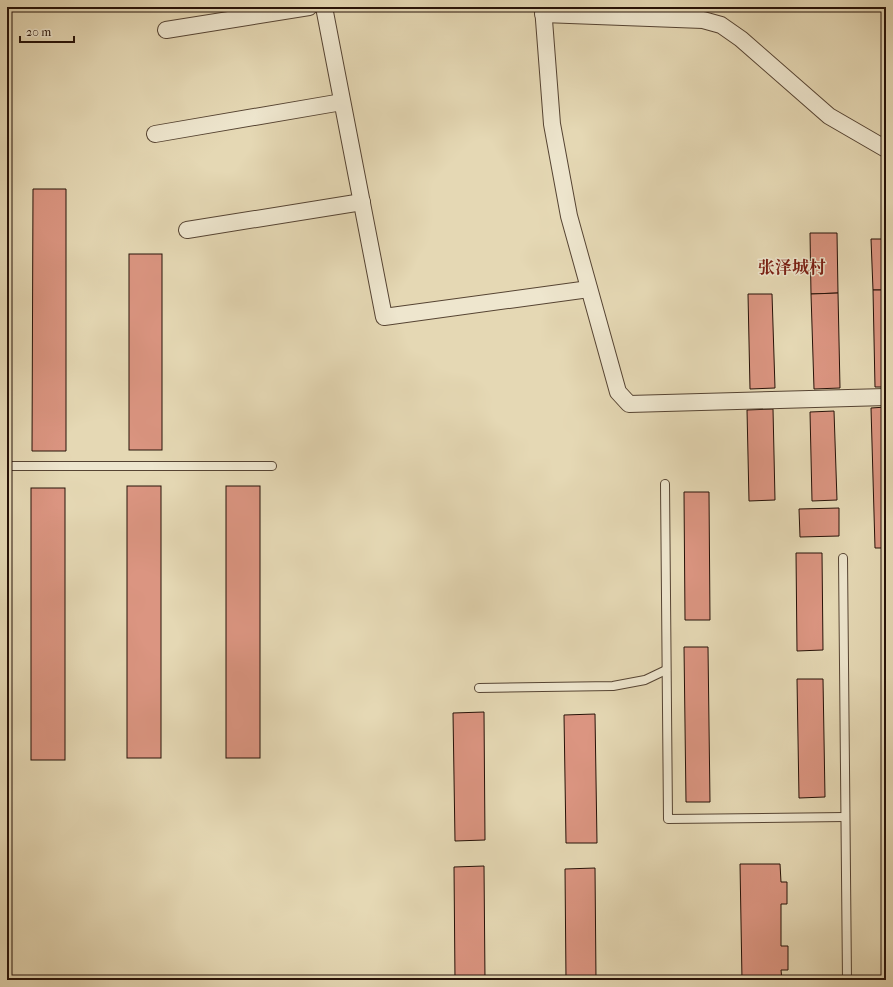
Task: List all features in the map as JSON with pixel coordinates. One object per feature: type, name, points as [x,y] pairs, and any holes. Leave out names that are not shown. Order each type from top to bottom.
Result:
[{"type":"street","points":[[166,30],[309,7]]},
{"type":"street","points":[[324,7],[384,317],[589,289]]},
{"type":"street","points":[[886,149],[829,116],[741,39],[721,25],[703,20],[543,10],[552,124],[569,216],[618,392],[629,404],[886,397]]},
{"type":"street","points":[[155,134],[342,102]]},
{"type":"street","points":[[187,230],[362,202]]},
{"type":"lane","points":[[7,466],[272,466]]},
{"type":"lane","points":[[665,484],[668,819],[846,817]]},
{"type":"lane","points":[[843,558],[847,980]]},
{"type":"lane","points":[[479,688],[613,686],[645,680],[666,670]]},
{"type":"building","points":[[33,189],[66,189],[66,451],[32,451]]},
{"type":"building","points":[[810,233],[837,233],[838,293],[811,294]]},
{"type":"building","points":[[871,239],[886,239],[886,290],[873,290]]},
{"type":"building","points":[[129,254],[162,254],[162,450],[129,450]]},
{"type":"building","points":[[873,290],[886,290],[886,387],[875,387]]},
{"type":"building","points":[[838,293],[840,388],[814,389],[811,294]]},
{"type":"building","points":[[748,294],[772,294],[775,388],[750,389]]},
{"type":"building","points":[[886,407],[886,548],[875,548],[871,408]]},
{"type":"building","points":[[773,409],[775,500],[749,501],[747,410]]},
{"type":"building","points":[[834,411],[837,500],[812,501],[810,412]]},
{"type":"building","points":[[127,486],[161,486],[161,758],[127,758]]},
{"type":"building","points":[[226,486],[260,486],[260,758],[226,758]]},
{"type":"building","points":[[31,488],[65,488],[65,760],[31,760]]},
{"type":"building","points":[[684,492],[709,492],[710,620],[685,620]]},
{"type":"building","points":[[839,508],[839,536],[800,537],[799,509]]},
{"type":"building","points":[[796,553],[822,553],[823,650],[797,651]]},
{"type":"building","points":[[684,647],[708,647],[710,802],[686,802]]},
{"type":"building","points":[[797,679],[823,679],[825,797],[799,798]]},
{"type":"building","points":[[484,712],[485,840],[455,841],[453,713]]},
{"type":"building","points":[[595,714],[597,843],[566,843],[564,715]]},
{"type":"building","points":[[740,864],[780,864],[781,882],[787,882],[787,904],[781,904],[781,946],[788,946],[788,970],[781,970],[782,980],[742,980]]},
{"type":"building","points":[[484,866],[485,980],[455,980],[454,867]]},
{"type":"building","points":[[595,868],[596,980],[566,980],[565,869]]},
{"type":"district","name":"张泽城村","points":[[792,267]]}]
